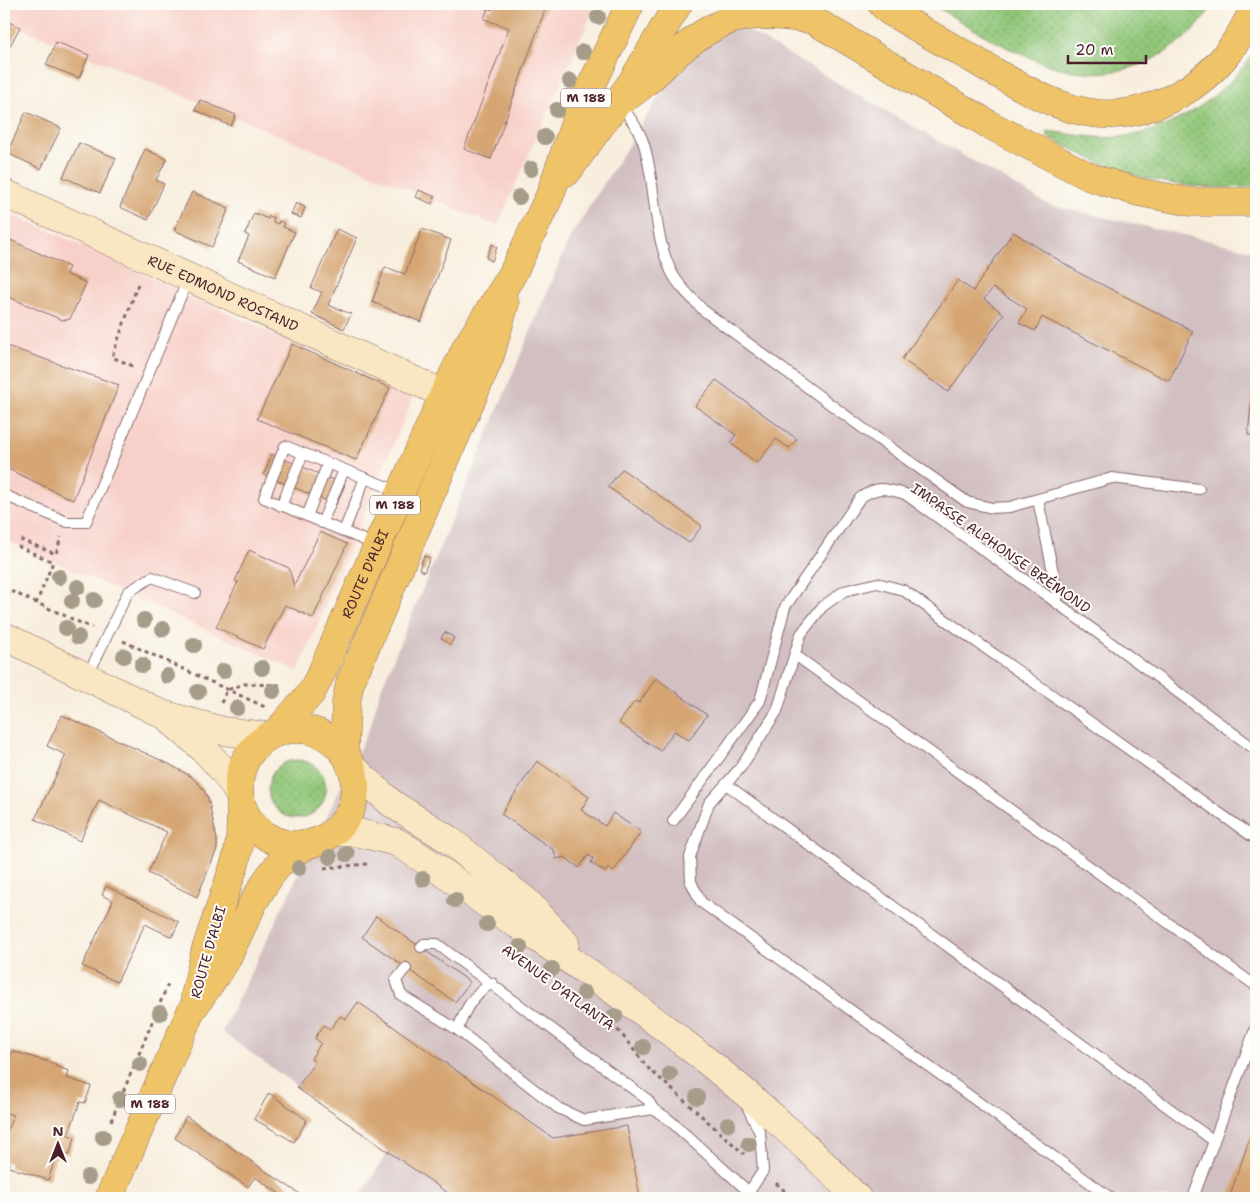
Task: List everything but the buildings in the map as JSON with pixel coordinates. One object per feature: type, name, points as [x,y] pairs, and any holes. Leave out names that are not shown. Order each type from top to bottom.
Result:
[{"type":"main road","name":"ROUTE D'ALBI","points":[[347,759],[346,703],[350,684],[414,497],[444,394],[468,346],[512,275],[550,195],[578,114],[630,4]]},
{"type":"main road","name":"ROUTE D'ALBI","points":[[550,195],[632,82],[678,4]]},
{"type":"main road","points":[[786,4],[990,124],[1090,177],[1138,192],[1191,202],[1256,202]]},
{"type":"main road","points":[[878,6],[1024,89],[1070,108],[1113,114],[1151,108],[1186,90],[1217,68],[1245,29],[1256,4]]},
{"type":"main road","points":[[618,102],[633,94],[673,57],[712,28],[722,23],[739,17],[772,13],[815,21]]},
{"type":"main road","name":"RUE EDMOND ROSTAND","points":[[4,192],[444,394]]},
{"type":"main road","name":"ROUTE D'ALBI","points":[[272,726],[311,692],[316,684],[377,546],[414,497],[490,356],[512,275]]},
{"type":"main road","points":[[4,636],[162,714],[223,731],[272,726],[286,730],[308,730],[328,738],[347,759],[355,786],[353,802],[347,817],[333,832],[308,844],[287,843],[260,832],[252,824],[224,770],[212,756],[162,714]]},
{"type":"main road","points":[[240,800],[238,783],[244,762],[272,726]]},
{"type":"main road","name":"AVENUE D'ATLANTA","points":[[347,759],[392,803],[448,838],[527,902],[592,974]]},
{"type":"main road","name":"ROUTE D'ALBI","points":[[109,1198],[191,1011],[205,952],[236,860],[240,841],[240,800]]},
{"type":"main road","name":"AVENUE D'ATLANTA","points":[[333,832],[360,833],[396,842],[592,974],[708,1061],[803,1144],[857,1198]]},
{"type":"main road","name":"ROUTE D'ALBI","points":[[191,1011],[226,960],[254,901],[268,877],[280,863],[308,844]]},
{"type":"lane","points":[[618,102],[632,120],[645,147],[663,252],[672,273],[703,310],[856,424],[967,502],[992,508],[1038,500],[1112,478],[1199,489]]},
{"type":"lane","points":[[4,494],[67,522],[86,522],[189,277]]},
{"type":"lane","points":[[377,546],[264,498],[285,446],[414,497]]},
{"type":"lane","points":[[281,506],[303,454]]},
{"type":"lane","points":[[307,516],[328,463]]},
{"type":"lane","points":[[322,523],[344,470]]},
{"type":"lane","points":[[344,532],[364,478]]},
{"type":"lane","name":"IMPASSE ALPHONSE BRÉMOND","points":[[673,821],[760,701],[785,607],[860,498],[871,490],[886,488],[905,494],[1057,603],[1256,750]]},
{"type":"lane","points":[[1038,500],[1057,591],[1057,603]]},
{"type":"lane","points":[[87,676],[128,592],[152,577],[195,594]]},
{"type":"lane","points":[[1111,1198],[701,902],[691,882],[690,857],[709,803],[741,767],[777,711],[802,634],[822,607],[844,591],[876,583],[903,590],[1256,839]]},
{"type":"lane","points":[[795,655],[1256,986]]},
{"type":"lane","points":[[726,784],[1214,1141]]},
{"type":"lane","points":[[421,948],[424,944],[437,944],[492,983],[648,1100],[653,1109],[667,1118],[751,1195],[763,1170],[760,1133],[738,1087]]},
{"type":"lane","points":[[406,968],[396,980],[402,995],[458,1030],[558,1108],[584,1120],[653,1109]]},
{"type":"lane","points":[[458,1030],[463,1013],[480,990],[492,983]]},
{"type":"lane","points":[[1193,1198],[1256,1027]]},
{"type":"path","points":[[128,374],[131,365],[112,357],[142,274],[150,259]]},
{"type":"path","points":[[36,604],[67,522]]},
{"type":"path","points":[[53,562],[19,547],[22,540],[56,554]]},
{"type":"path","points":[[272,726],[227,690],[244,684],[267,683],[286,685]]},
{"type":"path","points":[[320,870],[327,866],[369,864]]},
{"type":"path","points":[[108,1128],[172,976]]},
{"type":"path","name":"AVENUE D'ATLANTA","points":[[606,1020],[620,1032],[647,1067],[792,1198]]},
{"type":"path","points":[[79,1198],[83,1189]]},
{"type":"shaded area","points":[[4,4],[596,4],[497,226],[4,21]]},
{"type":"shaded area","points":[[724,17],[1049,205],[1256,251],[1256,1198],[359,1198],[388,1152],[222,1032],[371,725],[380,691],[570,237],[680,64]]},
{"type":"shaded area","points":[[4,210],[413,398],[298,671],[4,539]]},
{"type":"green space","points":[[931,4],[1213,4],[1196,27],[1183,40],[1159,56],[1128,68],[1098,73],[1069,70],[1041,62],[985,36]]},
{"type":"green space","points":[[1256,50],[1256,186],[1222,188],[1187,186],[1151,180],[1109,167],[1048,137],[1047,131],[1092,137],[1119,137],[1160,127],[1179,119],[1214,96],[1243,67]]},
{"type":"green space","points":[[291,760],[303,760],[318,768],[326,783],[326,795],[318,810],[303,818],[291,818],[276,810],[268,795],[268,783],[276,768]]}]
